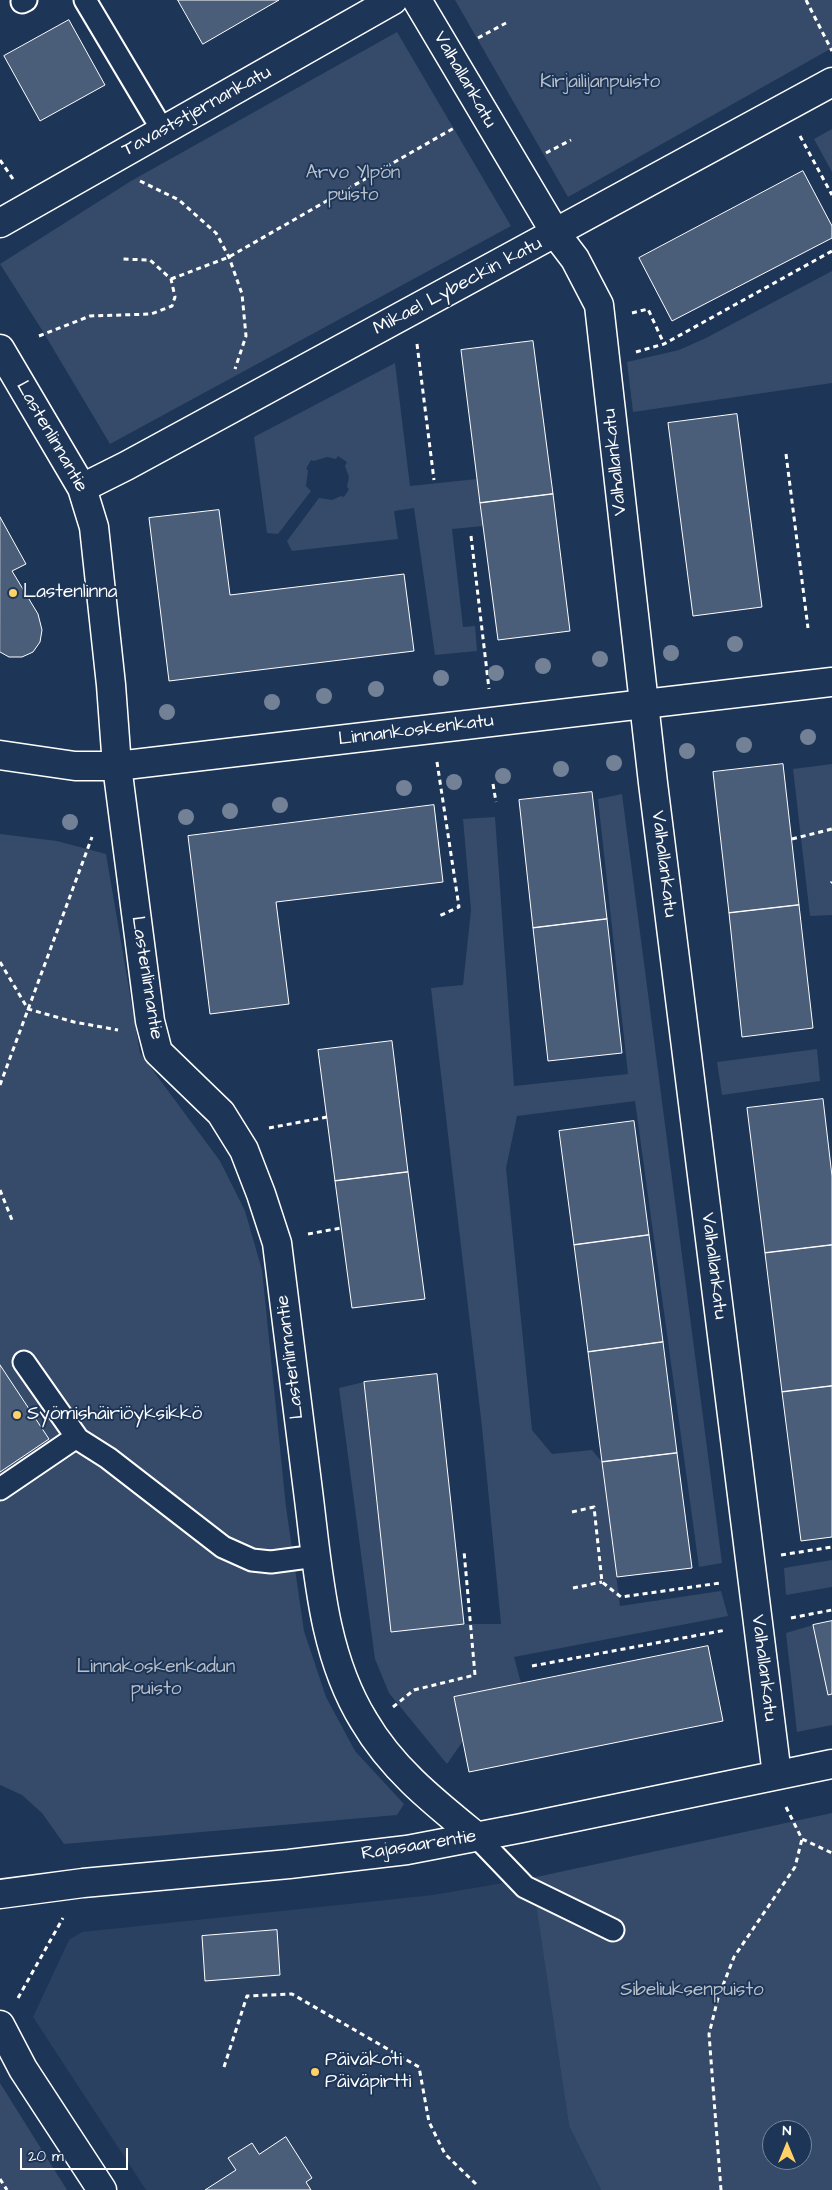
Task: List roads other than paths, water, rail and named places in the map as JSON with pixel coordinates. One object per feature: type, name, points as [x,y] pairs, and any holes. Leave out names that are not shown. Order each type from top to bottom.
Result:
[{"type":"street","name":"Tavaststjernankatu","points":[[0,223],[393,0]]},
{"type":"street","name":"Valhallankatu","points":[[417,0],[556,234],[578,265],[599,304],[644,704],[777,1775]]},
{"type":"street","name":"Mikael Lybeckin katu","points":[[82,488],[556,234],[832,82]]},
{"type":"street","name":"Lastenlinnantie","points":[[0,349],[82,488],[94,527],[112,685],[117,766],[150,1021],[158,1052],[221,1113],[244,1150],[277,1243],[316,1556],[329,1634],[343,1682],[364,1721],[389,1759],[429,1798],[477,1837]]},
{"type":"street","name":"Linnankoskenkatu","points":[[0,755],[75,766],[117,766],[832,682]]},
{"type":"street","name":"Rajasaarentie","points":[[0,1894],[83,1883],[387,1852],[477,1837],[832,1764]]},
{"type":"street","points":[[7,2014],[23,2069],[102,2190]]},
{"type":"lane","points":[[85,0],[163,130]]},
{"type":"lane","points":[[24,1362],[78,1439],[108,1458],[223,1547],[252,1560],[271,1562],[316,1556]]},
{"type":"lane","points":[[0,1489],[75,1438],[78,1439]]},
{"type":"lane","points":[[477,1837],[525,1887],[612,1930]]},
{"type":"place","name":"Lastenlinna","points":[[13,593]]},
{"type":"place","name":"Syömishäiriöyksikkö","points":[[17,1415]]},
{"type":"place","name":"Päiväkoti Päiväpirtti","points":[[315,2072]]},
{"type":"park label","name":"Kirjailijanpuisto","points":[[600,83]]},
{"type":"park label","name":"Arvo Ylpön puisto","points":[[353,185]]},
{"type":"park label","name":"Linnakoskenkadun puisto","points":[[156,1679]]},
{"type":"park label","name":"Sibeliuksenpuisto","points":[[692,1991]]}]
